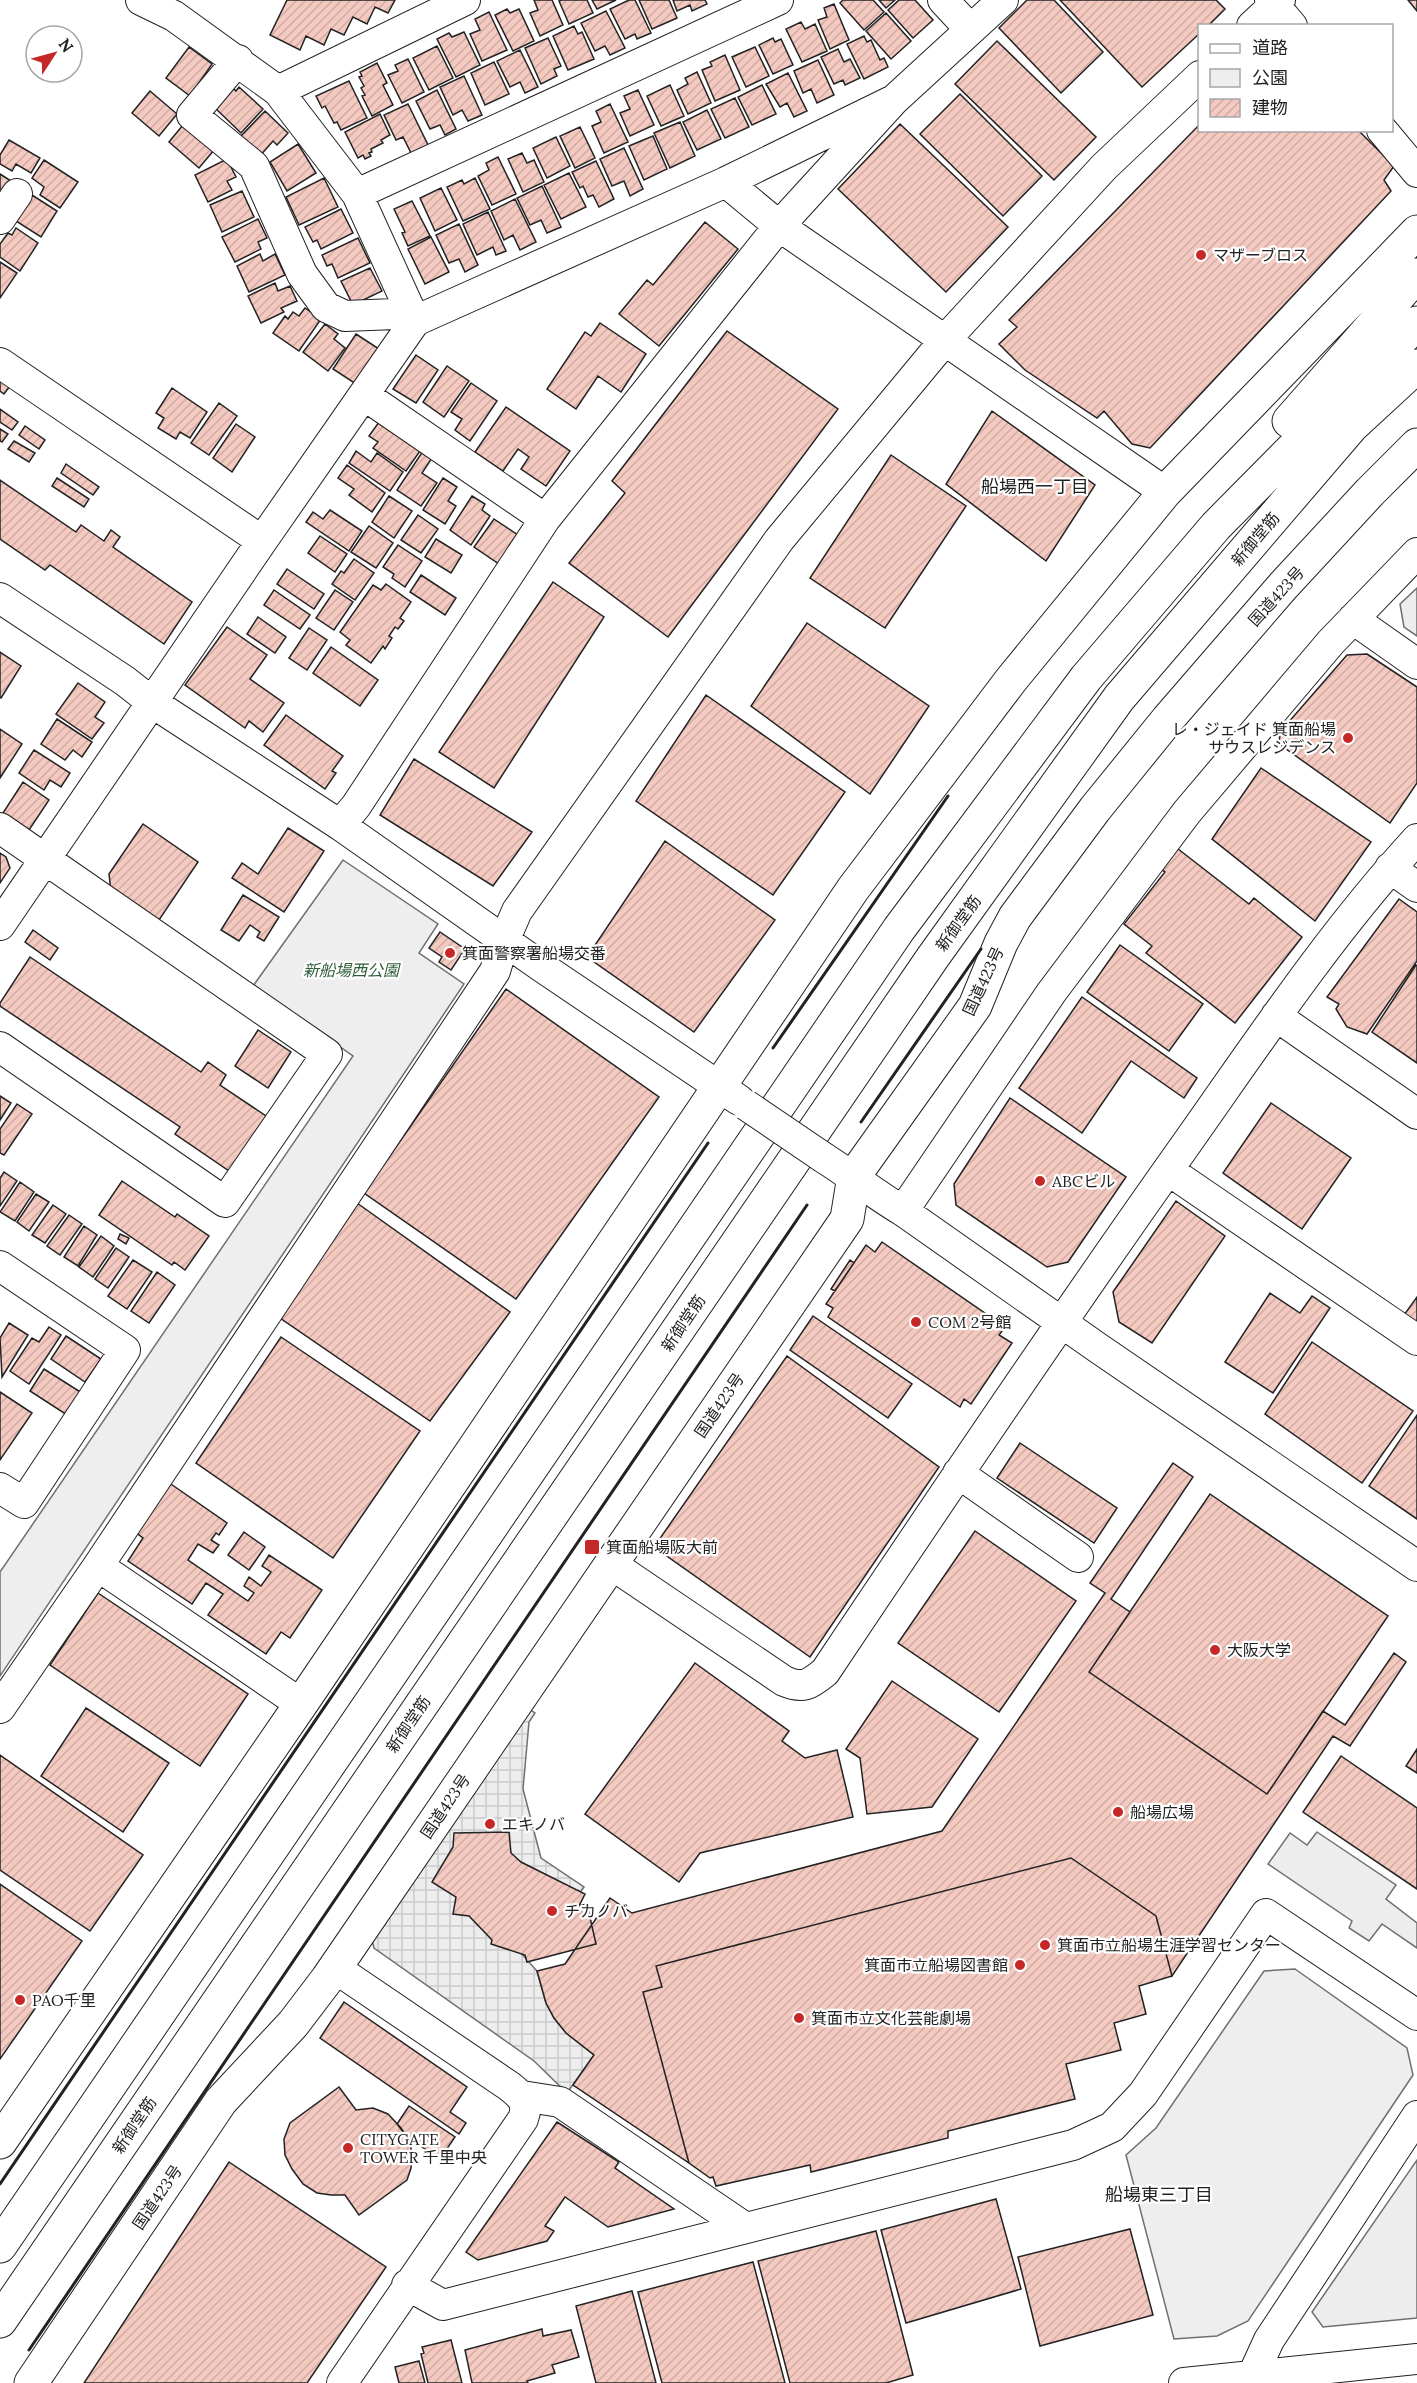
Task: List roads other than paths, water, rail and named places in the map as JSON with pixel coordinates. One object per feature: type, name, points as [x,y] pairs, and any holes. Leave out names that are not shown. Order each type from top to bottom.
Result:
[{"type":"highway","points":[[0,2142],[301,1704],[733,1096],[852,890],[1011,680],[1164,492],[1417,232]]},
{"type":"highway","points":[[1216,526],[1255,462],[1417,275]]},
{"type":"highway","points":[[0,2246],[899,929],[1086,678],[1216,526],[1417,323]]},
{"type":"highway","name":"新御堂筋","points":[[0,2321],[933,957],[1119,698],[1351,427],[1417,366]]},
{"type":"highway","points":[[1248,548],[1417,394]]},
{"type":"highway","name":"国道423号","points":[[31,2383],[221,2101],[293,2024],[335,1968],[847,1219],[854,1176],[975,1006],[1000,943],[1015,917],[1095,809],[1168,719],[1283,586],[1417,445]]},
{"type":"street","points":[[141,0],[174,16],[278,91],[357,194],[415,321]]},
{"type":"street","points":[[278,91],[465,0]]},
{"type":"street","points":[[357,194],[778,0]]},
{"type":"street","points":[[943,0],[970,29]]},
{"type":"street","points":[[340,825],[356,806],[545,519],[780,226],[894,100],[1004,0]]},
{"type":"street","points":[[1255,24],[1279,8]]},
{"type":"street","points":[[237,60],[192,114],[254,166],[302,274],[326,307],[345,316],[395,314],[415,321]]},
{"type":"street","points":[[0,1708],[98,1566],[495,971],[504,940],[517,911],[778,540],[945,340],[1104,167],[1198,78]]},
{"type":"street","points":[[0,925],[262,540],[415,321],[726,182],[894,100]]},
{"type":"street","points":[[1384,132],[1417,172]]},
{"type":"street","points":[[726,182],[780,226],[1164,492]]},
{"type":"street","points":[[0,219],[17,194]]},
{"type":"street","points":[[0,363],[262,540]]},
{"type":"street","points":[[364,395],[545,519]]},
{"type":"street","points":[[903,1211],[1051,993],[1187,812],[1353,619],[1417,553]]},
{"type":"street","points":[[0,598],[153,703],[340,825],[504,940],[824,1158],[854,1176],[882,1198],[1417,1566]]},
{"type":"street","points":[[1353,619],[1417,664]]},
{"type":"street","points":[[0,828],[327,1054],[225,1202],[0,1047]]},
{"type":"street","points":[[610,1564],[784,1681],[797,1687],[811,1683],[825,1672],[958,1473],[1276,1016],[1369,892],[1417,839]]},
{"type":"street","points":[[1390,868],[1417,887]]},
{"type":"street","points":[[1276,1016],[1417,1114]]},
{"type":"street","points":[[1168,1170],[1417,1340]]},
{"type":"street","points":[[0,1266],[125,1350],[24,1503],[0,1488]]},
{"type":"street","points":[[958,1473],[1078,1557]]},
{"type":"street","points":[[98,1566],[301,1704]]},
{"type":"street","points":[[407,2285],[443,2305],[1073,2145],[1112,2127],[1143,2094],[1266,1914],[1417,2015]]},
{"type":"street","points":[[335,1968],[522,2096],[560,2102],[744,2227]]},
{"type":"street","points":[[342,2383],[407,2285],[523,2119],[527,2108],[522,2096]]},
{"type":"street","points":[[1253,2375],[1269,2340],[1417,2116]]},
{"type":"street","points":[[1184,2383],[1417,2359]]},
{"type":"place","name":"マザーブロス","points":[[1201,255]]},
{"type":"place","name":"レ・ジェイド 箕面船場 サウスレジデンス","points":[[1348,738]]},
{"type":"place","name":"箕面警察署船場交番","points":[[450,953]]},
{"type":"place","name":"ABCビル","points":[[1040,1181]]},
{"type":"place","name":"COM 2号館","points":[[916,1322]]},
{"type":"place","name":"箕面船場阪大前","points":[[592,1547]]},
{"type":"place","name":"大阪大学","points":[[1215,1650]]},
{"type":"place","name":"船場広場","points":[[1118,1812]]},
{"type":"place","name":"エキノバ","points":[[490,1824]]},
{"type":"place","name":"チカノバ","points":[[552,1911]]},
{"type":"place","name":"箕面市立船場生涯学習センター","points":[[1045,1945]]},
{"type":"place","name":"箕面市立船場図書館","points":[[1020,1965]]},
{"type":"place","name":"PAO千里","points":[[20,2000]]},
{"type":"place","name":"箕面市立文化芸能劇場","points":[[799,2018]]},
{"type":"place","name":"CITYGATE TOWER 千里中央","points":[[348,2148]]},
{"type":"district","name":"船場西一丁目","points":[[1035,487]]},
{"type":"district","name":"船場東三丁目","points":[[1159,2195]]},
{"type":"park label","name":"新船場西公園","points":[[351,970]]}]
